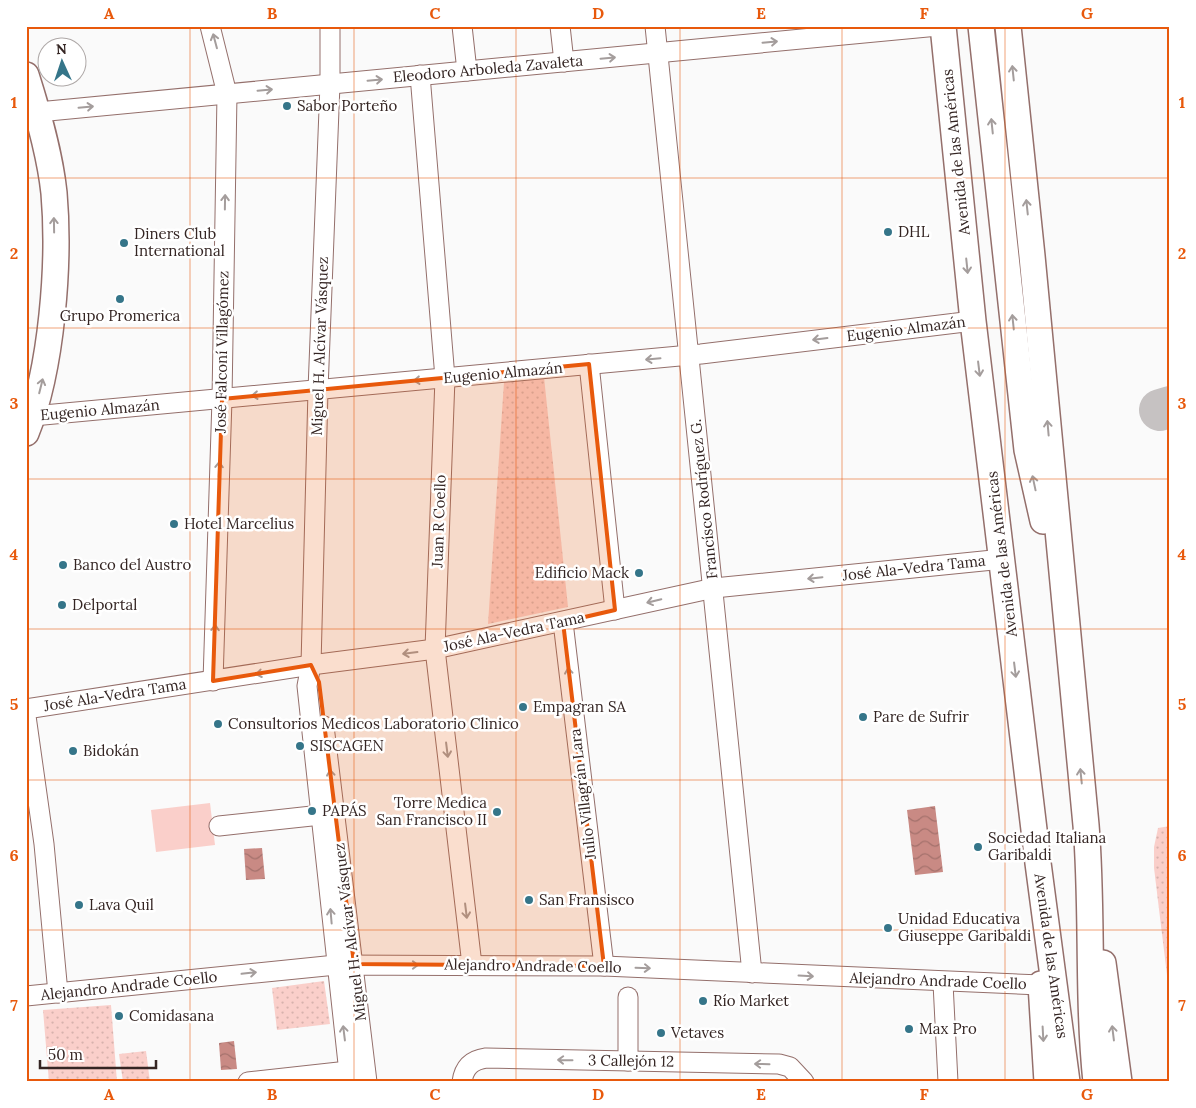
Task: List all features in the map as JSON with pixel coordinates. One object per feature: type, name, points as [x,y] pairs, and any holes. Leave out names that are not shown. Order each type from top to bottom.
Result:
[{"type":"main road","name":"Avenida de las Américas","points":[[943,26],[973,321],[1038,862],[1068,1082]]},
{"type":"main road","name":"Avenida de las Américas","points":[[981,26],[1028,450],[1067,633]]},
{"type":"main road","name":"Avenida de las Américas","points":[[1008,26],[1089,857],[1091,1031],[1096,1082]]},
{"type":"main road","points":[[26,75],[38,112],[54,193],[55,281],[43,377],[30,425]]},
{"type":"main road","points":[[1000,201],[1018,120]]},
{"type":"main road","points":[[1089,857],[1118,1082]]},
{"type":"main road","points":[[1038,862],[1041,986],[1047,1082]]},
{"type":"street","name":"José Falconí Villagómez","points":[[210,26],[227,94],[222,399],[213,681]]},
{"type":"street","name":"Miguel H. Alcívar Vásquez","points":[[330,26],[330,84],[318,390],[311,665],[306,686],[321,815],[345,964],[368,1082]]},
{"type":"street","points":[[462,26],[467,71]]},
{"type":"street","points":[[560,26],[564,62]]},
{"type":"street","name":"Francísco Rodríguez G.","points":[[655,26],[752,973]]},
{"type":"street","name":"Eleodoro Arboleda Zavaleta","points":[[38,112],[938,26]]},
{"type":"street","name":"Juan R Coello","points":[[420,75],[445,378],[435,649],[472,965]]},
{"type":"street","name":"Eugenio Almazán","points":[[30,425],[222,399],[688,355],[973,321]]},
{"type":"street","points":[[590,364],[615,610]]},
{"type":"street","name":"José Ala-Vedra Tama","points":[[26,709],[311,665],[435,649],[714,588],[1002,560]]},
{"type":"street","name":"Julio Villagrán Lara","points":[[563,622],[604,966]]},
{"type":"street","name":"Miguel H. Alcívar Vásquez","points":[[311,665],[319,682],[345,964],[349,1077]]},
{"type":"street","points":[[26,716],[44,844],[58,993]]},
{"type":"street","points":[[219,826],[321,815]]},
{"type":"street","name":"Alejandro Andrade Coello","points":[[26,996],[345,964],[604,966],[1041,986]]},
{"type":"street","points":[[943,983],[948,1082]]},
{"type":"street","points":[[628,997],[628,1061]]},
{"type":"street","name":"3 Callejón 12","points":[[462,1081],[466,1068],[476,1059],[779,1064],[790,1067],[804,1082]]},
{"type":"street","points":[[248,1082],[349,1077]]},
{"type":"highlighted area","points":[[589,364],[615,610],[563,622],[604,966],[354,964],[319,682],[311,665],[213,681],[222,399]]},
{"type":"shaded area","points":[[544,377],[568,607],[488,624],[504,382]]},
{"type":"shaded area","points":[[210,803],[215,845],[156,852],[151,810]]},
{"type":"shaded area","points":[[1170,826],[1170,1000],[1154,868],[1154,847],[1158,828]]},
{"type":"shaded area","points":[[324,981],[330,1024],[277,1030],[272,988]]},
{"type":"shaded area","points":[[111,1005],[117,1082],[49,1082],[43,1010]]},
{"type":"shaded area","points":[[146,1051],[150,1082],[123,1082],[119,1054]]},
{"type":"water","points":[[935,806],[943,872],[915,875],[907,810]]},
{"type":"water","points":[[262,848],[265,879],[246,880],[244,849]]},
{"type":"water","points":[[234,1041],[237,1069],[221,1070],[219,1043]]},
{"type":"taxiway","points":[[1160,410],[1170,407]]},
{"type":"place","name":"Sabor Porteño","points":[[287,106]]},
{"type":"place","name":"DHL","points":[[888,232]]},
{"type":"place","name":"Diners Club International","points":[[124,243]]},
{"type":"place","name":"Grupo Promerica","points":[[120,299]]},
{"type":"place","name":"Hotel Marcelius","points":[[174,524]]},
{"type":"place","name":"Banco del Austro","points":[[63,565]]},
{"type":"place","name":"Edificio Mack","points":[[639,573]]},
{"type":"place","name":"Delportal","points":[[62,605]]},
{"type":"place","name":"Empagran SA","points":[[523,707]]},
{"type":"place","name":"Pare de Sufrir","points":[[863,717]]},
{"type":"place","name":"Consultorios Medicos Laboratorio Clinico","points":[[218,724]]},
{"type":"place","name":"SISCAGEN","points":[[300,746]]},
{"type":"place","name":"Bidokán","points":[[73,751]]},
{"type":"place","name":"PAPÁS","points":[[312,811]]},
{"type":"place","name":"Torre Medica San Francisco II","points":[[497,812]]},
{"type":"place","name":"Sociedad Italiana Garibaldi","points":[[978,847]]},
{"type":"place","name":"San Fransisco","points":[[529,900]]},
{"type":"place","name":"Lava Quil","points":[[79,905]]},
{"type":"place","name":"Unidad Educativa Giuseppe Garibaldi","points":[[888,928]]},
{"type":"place","name":"Río Market","points":[[703,1001]]},
{"type":"place","name":"Comidasana","points":[[119,1016]]},
{"type":"place","name":"Max Pro","points":[[909,1029]]},
{"type":"place","name":"Vetaves","points":[[661,1033]]}]
